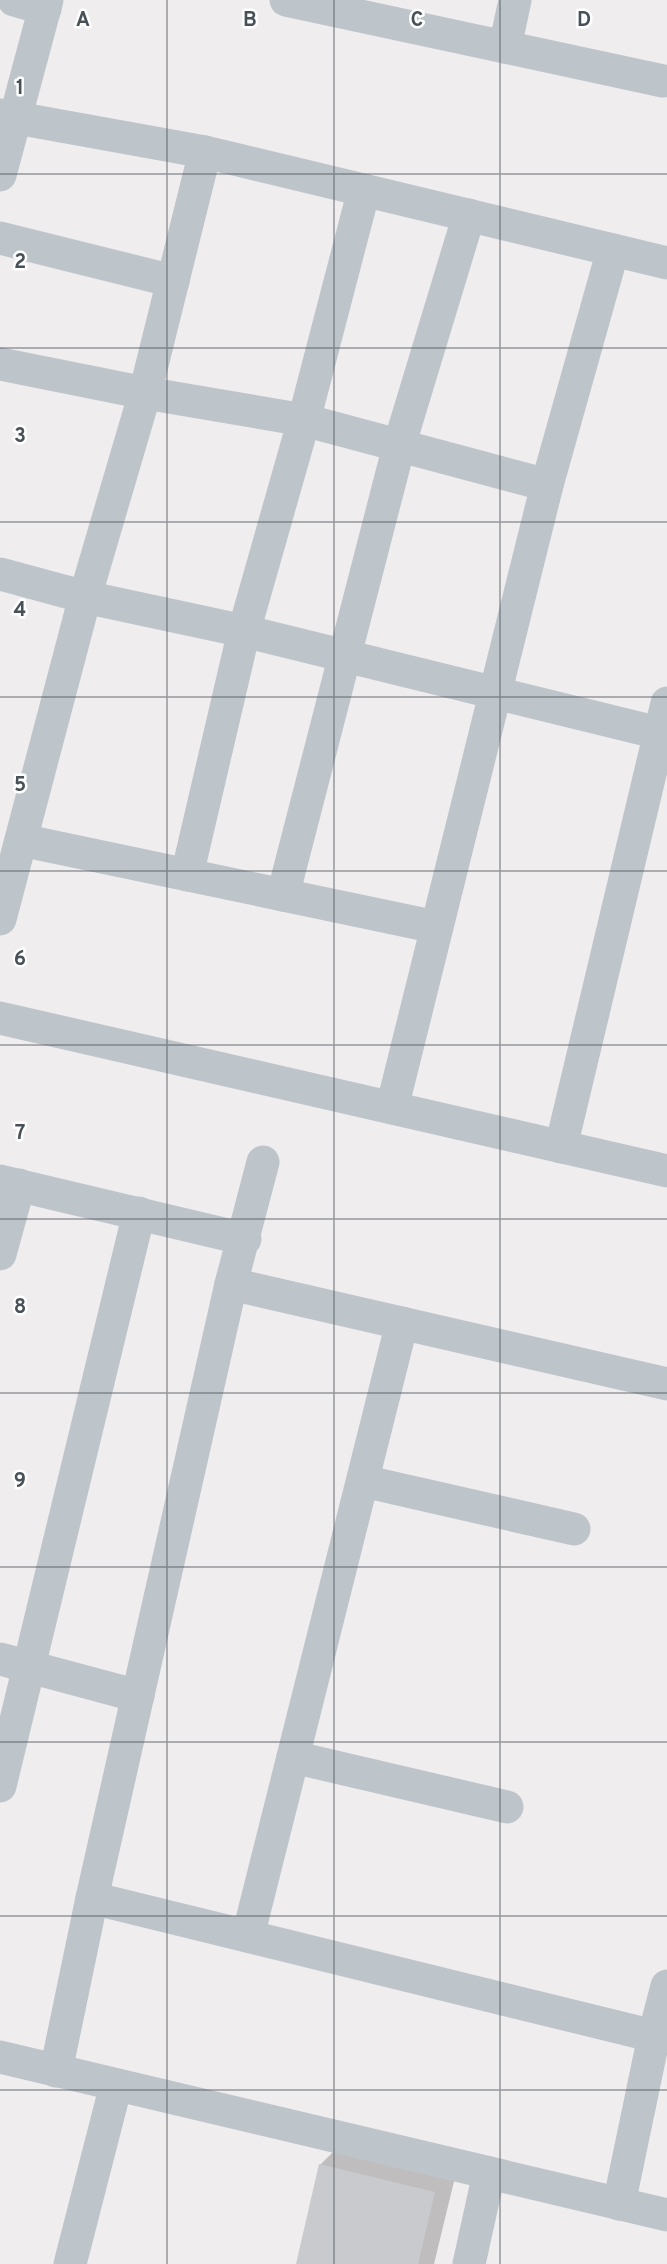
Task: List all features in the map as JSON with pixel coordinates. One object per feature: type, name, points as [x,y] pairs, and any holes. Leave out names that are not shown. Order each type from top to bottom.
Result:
[{"type":"street","points":[[0,175],[7,116],[46,4],[14,0]]},
{"type":"street","points":[[286,0],[386,10],[505,47],[663,81]]},
{"type":"street","points":[[505,47],[515,0]]},
{"type":"street","points":[[7,116],[205,152],[667,263]]},
{"type":"street","points":[[0,919],[85,597],[145,393],[205,152]]},
{"type":"street","points":[[187,875],[244,632],[304,420],[364,190]]},
{"type":"street","points":[[283,895],[399,446],[469,215]]},
{"type":"street","points":[[0,238],[173,280]]},
{"type":"street","points":[[392,1108],[547,485],[613,250]]},
{"type":"street","points":[[0,364],[145,393],[304,420],[547,485]]},
{"type":"street","points":[[0,574],[85,597],[244,632],[494,693],[664,724],[561,1147]]},
{"type":"street","points":[[21,840],[436,927]]},
{"type":"street","points":[[0,1018],[667,1171]]},
{"type":"street","points":[[56,2070],[92,1898],[231,1284],[245,1239],[263,1162]]},
{"type":"street","points":[[0,1254],[10,1183],[245,1239]]},
{"type":"street","points":[[0,1786],[14,1663],[139,1213]]},
{"type":"street","points":[[231,1284],[667,1384]]},
{"type":"street","points":[[248,1936],[402,1323]]},
{"type":"street","points":[[363,1481],[574,1529]]},
{"type":"street","points":[[14,1663],[138,1696]]},
{"type":"street","points":[[293,1757],[507,1808]]},
{"type":"street","points":[[92,1898],[654,2036]]},
{"type":"street","points":[[619,2204],[654,2036],[667,1986]]},
{"type":"street","points":[[0,2057],[667,2215]]},
{"type":"street","points":[[70,2264],[116,2085]]},
{"type":"street","points":[[470,2264],[489,2173]]},
{"type":"building","points":[[319,2164],[435,2192],[418,2264],[296,2264]]}]
